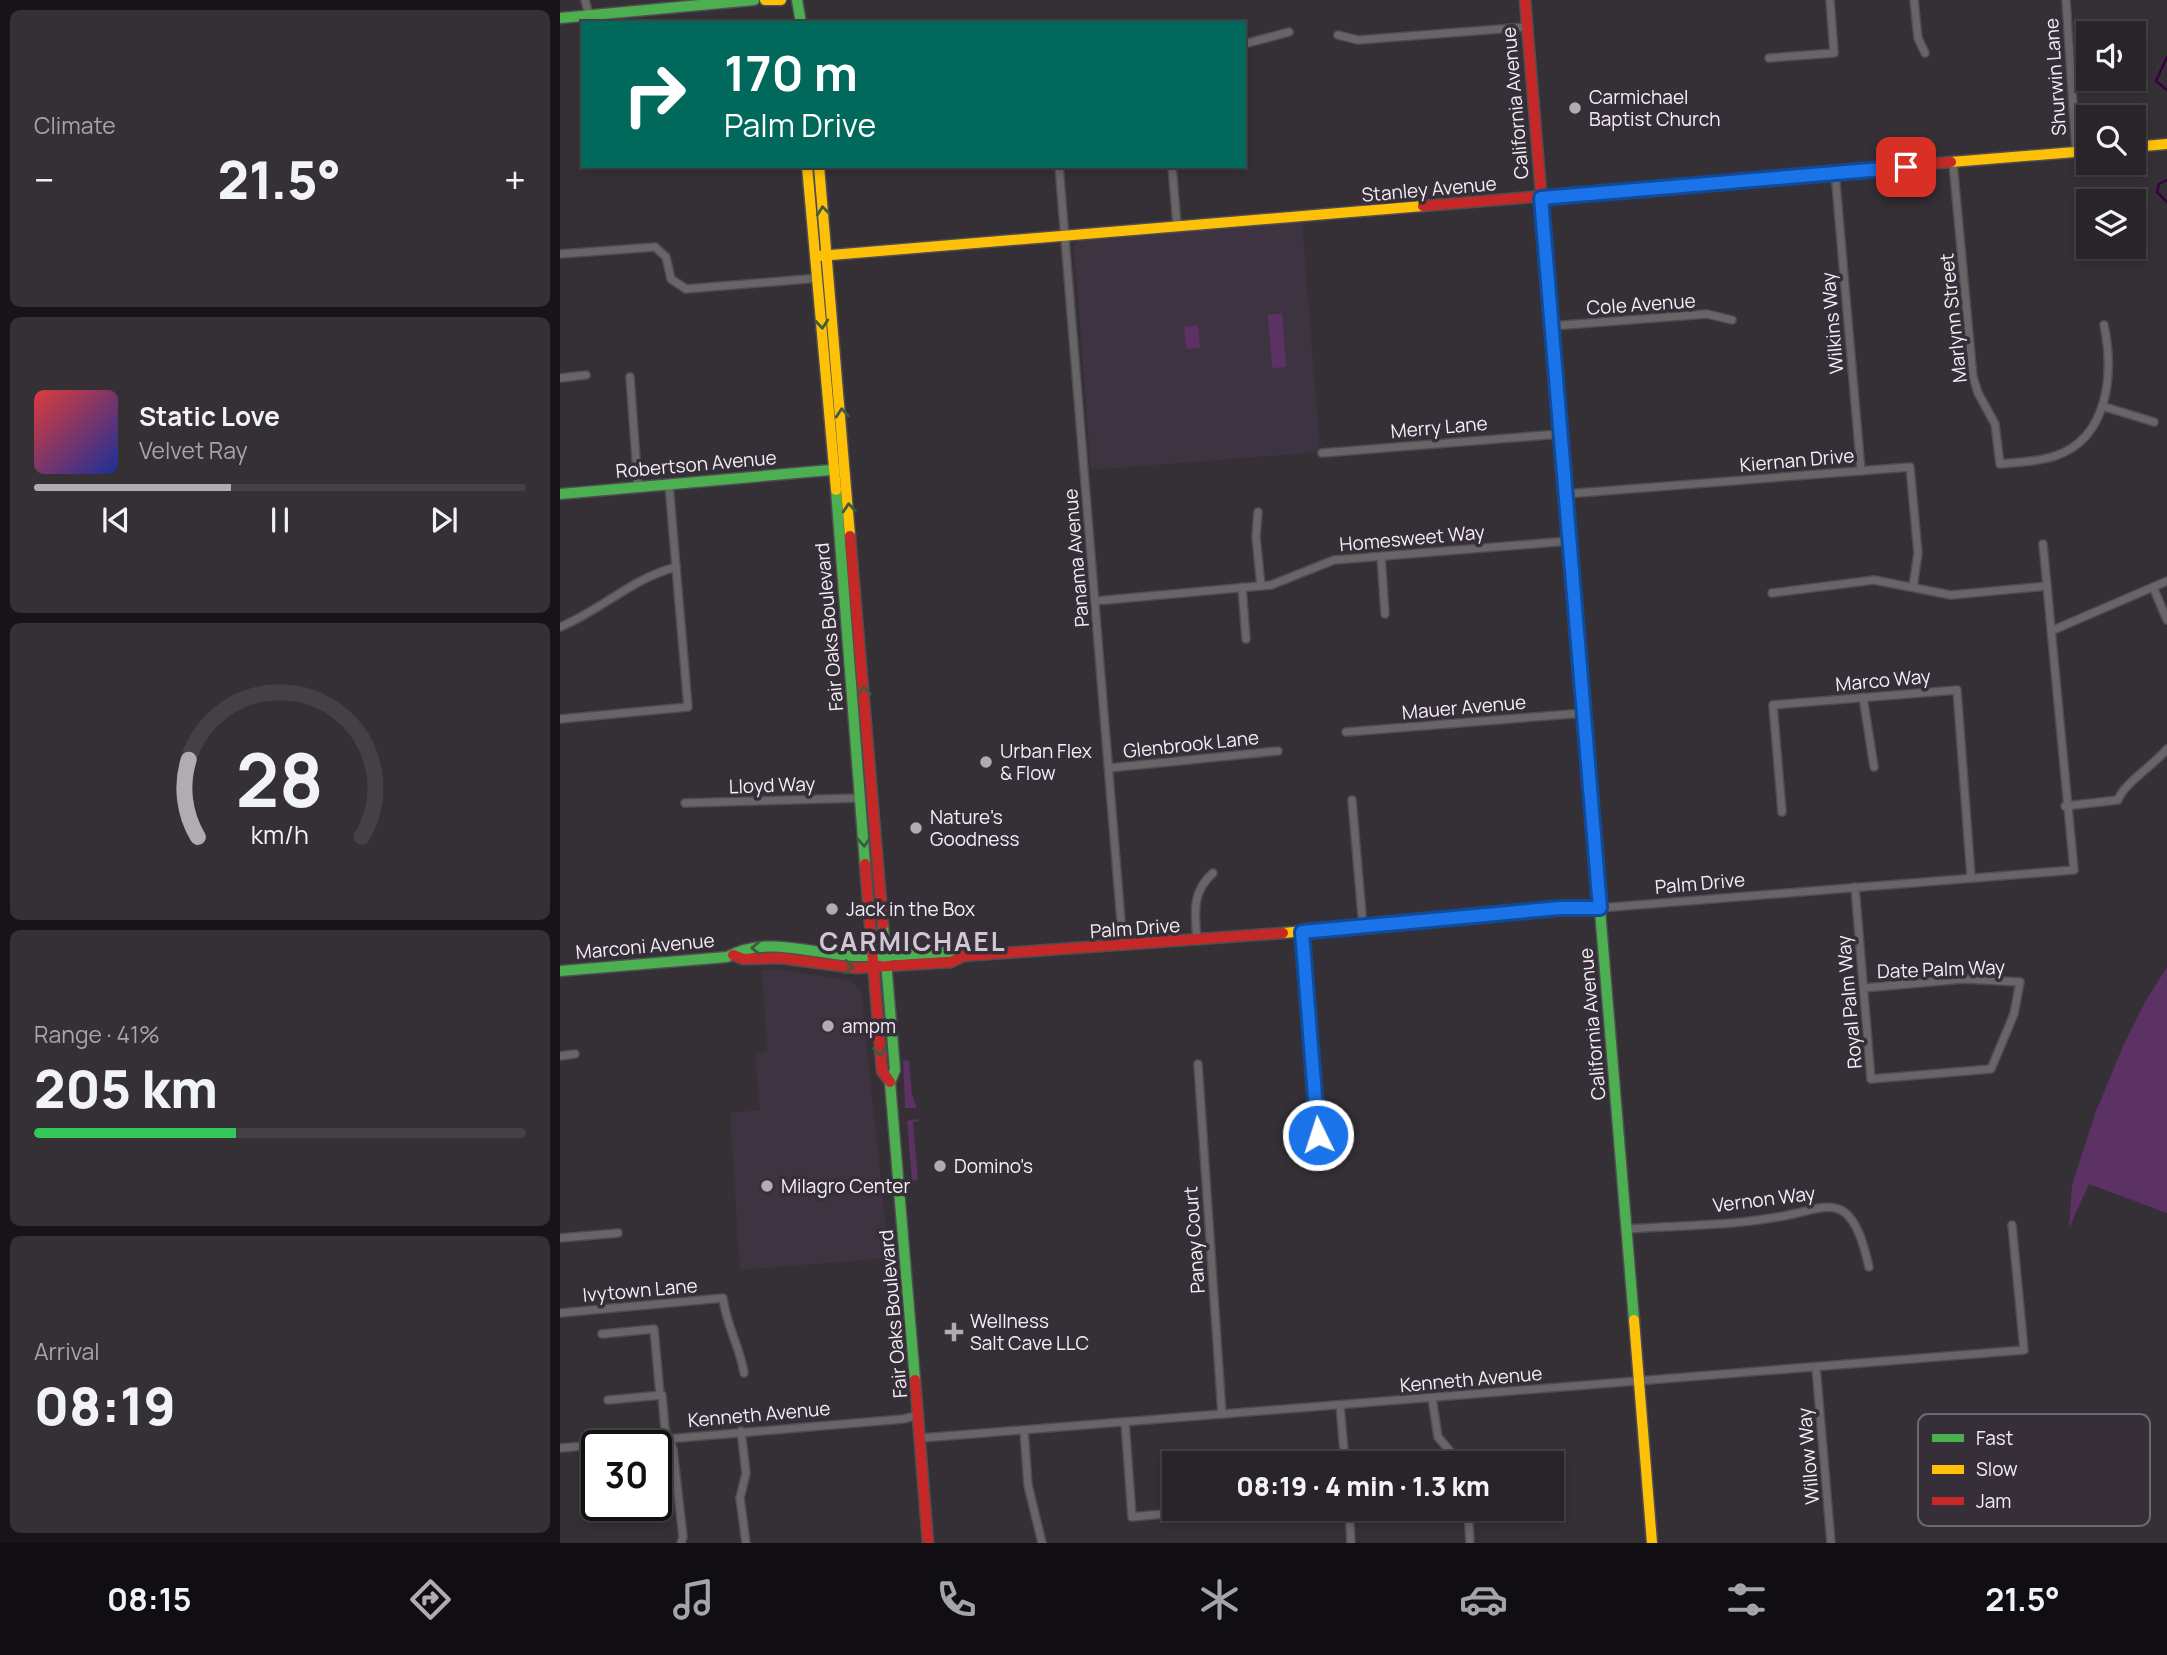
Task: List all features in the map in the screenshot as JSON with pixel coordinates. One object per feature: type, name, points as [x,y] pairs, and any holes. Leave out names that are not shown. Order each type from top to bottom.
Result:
[{"type":"street","points":[[585,0],[589,15]]},
{"type":"street","points":[[560,18],[754,0]]},
{"type":"street","points":[[765,0],[781,0]]},
{"type":"street","points":[[792,0],[794,21]]},
{"type":"street","points":[[797,0],[801,21]]},
{"type":"street","points":[[805,0],[807,21]]},
{"type":"street","name":"California Avenue","points":[[1525,0],[1652,1543]]},
{"type":"street","points":[[1769,58],[1834,53],[1830,0]]},
{"type":"street","points":[[1914,0],[1918,38],[1925,53]]},
{"type":"street","name":"Shurwin Lane","points":[[2066,0],[2076,152]]},
{"type":"street","points":[[1338,34],[1358,40],[1527,27]]},
{"type":"street","points":[[1246,43],[1289,32]]},
{"type":"street","points":[[2146,146],[2167,145]]},
{"type":"street","name":"Stanley Avenue","points":[[815,256],[2076,152]]},
{"type":"street","name":"Marlynn Street","points":[[1953,163],[1973,377],[1978,393],[1995,424],[2000,464],[2040,460],[2063,453],[2088,434],[2102,406],[2109,370],[2104,325]]},
{"type":"street","name":"Fair Oaks Boulevard","points":[[807,168],[835,470],[882,1071],[890,1082]]},
{"type":"street","name":"Fair Oaks Boulevard","points":[[819,168],[895,1070],[890,1082],[928,1543]]},
{"type":"street","name":"Panama Avenue","points":[[1059,168],[1123,946]]},
{"type":"street","points":[[1172,168],[1177,225]]},
{"type":"street","name":"Wilkins Way","points":[[1835,172],[1861,471]]},
{"type":"street","points":[[560,254],[655,247],[666,257],[671,279],[686,289],[830,276]]},
{"type":"street","name":"Cole Avenue","points":[[1551,326],[1707,314],[1732,320]]},
{"type":"street","points":[[560,378],[586,375]]},
{"type":"street","points":[[630,377],[638,487]]},
{"type":"street","points":[[2102,406],[2154,422]]},
{"type":"street","name":"Merry Lane","points":[[1322,453],[1560,433]]},
{"type":"street","name":"Kiernan Drive","points":[[1565,494],[1910,467],[1917,553],[1913,587]]},
{"type":"street","name":"Robertson Avenue","points":[[560,494],[846,468]]},
{"type":"street","points":[[560,719],[688,707],[669,484]]},
{"type":"street","points":[[1258,513],[1256,537],[1261,586]]},
{"type":"street","name":"Homesweet Way","points":[[1095,601],[1261,586],[1282,582],[1328,561],[1569,541]]},
{"type":"street","name":"Palm Drive","points":[[872,956],[951,952],[963,956],[1197,941],[1560,908],[1600,908],[2074,870],[2065,806],[2043,544]]},
{"type":"street","points":[[1381,556],[1385,614]]},
{"type":"street","points":[[560,627],[595,612],[639,579],[677,567]]},
{"type":"street","points":[[1772,593],[1820,589],[1860,581],[1888,581],[1951,595],[2047,586]]},
{"type":"street","points":[[2051,631],[2167,581]]},
{"type":"street","points":[[1242,587],[1246,639]]},
{"type":"street","points":[[2153,587],[2167,620]]},
{"type":"street","name":"Marco Way","points":[[1782,812],[1773,705],[1957,690],[1971,877]]},
{"type":"street","points":[[1863,697],[1874,767]]},
{"type":"street","name":"Mauer Avenue","points":[[1346,732],[1584,713]]},
{"type":"street","points":[[855,716],[860,724],[868,804],[873,810]]},
{"type":"street","points":[[2065,806],[2118,800],[2122,790],[2153,766],[2167,749]]},
{"type":"street","name":"Glenbrook Lane","points":[[1109,768],[1278,751]]},
{"type":"street","name":"Lloyd Way","points":[[685,803],[860,797]]},
{"type":"street","points":[[1352,800],[1363,927]]},
{"type":"street","points":[[1197,941],[1195,900],[1202,883],[1213,873]]},
{"type":"street","name":"Royal Palm Way","points":[[1855,887],[1871,1079],[1991,1069]]},
{"type":"street","points":[[1302,932],[1318,1135]]},
{"type":"street","name":"Marconi Avenue","points":[[733,955],[743,948],[778,947],[821,954],[872,956]]},
{"type":"street","name":"Marconi Avenue","points":[[560,971],[733,955],[743,959],[779,958],[886,967]]},
{"type":"street","name":"Palm Drive","points":[[886,967],[951,962],[963,956]]},
{"type":"street","name":"Date Palm Way","points":[[1864,988],[1963,979],[2020,982],[2014,1014],[1991,1069]]},
{"type":"street","points":[[560,1056],[575,1055]]},
{"type":"street","name":"Panay Court","points":[[1198,1064],[1222,1414]]},
{"type":"street","name":"Vernon Way","points":[[1626,1229],[1781,1217],[1834,1208],[1844,1212],[1853,1222],[1869,1267]]},
{"type":"street","name":"Kenneth Avenue","points":[[921,1438],[2024,1350],[2012,1225]]},
{"type":"street","points":[[560,1238],[618,1233]]},
{"type":"street","name":"Ivytown Lane","points":[[560,1313],[723,1298],[728,1325],[741,1355],[744,1373]]},
{"type":"street","points":[[602,1334],[654,1329],[660,1395],[667,1430]]},
{"type":"street","name":"Willow Way","points":[[1816,1367],[1830,1543]]},
{"type":"street","points":[[608,1400],[660,1395]]},
{"type":"street","points":[[1432,1398],[1438,1437],[1450,1451]]},
{"type":"street","points":[[1340,1405],[1344,1451]]},
{"type":"street","name":"Kenneth Avenue","points":[[672,1438],[919,1416]]},
{"type":"street","points":[[1125,1422],[1132,1517],[1162,1514]]},
{"type":"street","points":[[1024,1430],[1028,1485],[1042,1543]]},
{"type":"street","points":[[741,1431],[746,1473],[740,1498],[746,1543]]},
{"type":"street","name":"Kenneth Avenue","points":[[560,1448],[581,1446]]},
{"type":"street","points":[[672,1446],[683,1538],[681,1543]]},
{"type":"street","points":[[1350,1521],[1351,1543]]},
{"type":"street","points":[[1469,1521],[1470,1543]]},
{"type":"shaded area","points":[[1302,222],[1320,452],[1091,470],[1074,244],[1080,240]]},
{"type":"shaded area","points":[[1282,313],[1286,367],[1272,368],[1268,315]]},
{"type":"shaded area","points":[[1198,325],[1200,348],[1186,349],[1184,327]]},
{"type":"shaded area","points":[[2167,967],[2167,1213],[2089,1184],[2069,1228],[2072,1185],[2095,1114],[2123,1046],[2146,1000]]},
{"type":"shaded area","points":[[776,969],[852,981],[861,992],[889,1258],[740,1270],[730,1113],[760,1110],[755,1053],[767,1051],[762,970]]},
{"type":"shaded area","points":[[903,1060],[909,1061],[912,1095],[917,1108],[905,1108]]},
{"type":"shaded area","points":[[907,1121],[920,1121],[913,1122],[918,1180],[912,1181]]},
{"type":"waterway","points":[[2167,57],[2156,81],[2167,90]]},
{"type":"waterway","points":[[2167,180],[2159,184],[2157,192],[2167,202]]},
{"type":"traffic: fast","points":[[560,18],[754,0]]},
{"type":"traffic: fast","points":[[797,0],[801,21]]},
{"type":"traffic: fast","points":[[560,494],[842,469]]},
{"type":"traffic: fast","points":[[836,490],[865,864]]},
{"type":"traffic: fast","points":[[1589,778],[1634,1320]]},
{"type":"traffic: fast","points":[[883,925],[895,1070],[890,1082],[915,1380]]},
{"type":"traffic: fast","points":[[560,971],[727,957],[757,947],[773,946],[854,956],[951,952],[963,956]]},
{"type":"traffic: slow","points":[[765,0],[781,0]]},
{"type":"traffic: slow","points":[[2146,146],[2167,144]]},
{"type":"traffic: slow","points":[[1951,162],[2076,152]]},
{"type":"traffic: slow","points":[[807,168],[836,490]]},
{"type":"traffic: slow","points":[[819,168],[850,536]]},
{"type":"traffic: slow","points":[[819,256],[1423,206]]},
{"type":"traffic: slow","points":[[1550,301],[1589,778]]},
{"type":"traffic: slow","points":[[1283,933],[1560,908],[1600,908]]},
{"type":"traffic: slow","points":[[1634,1320],[1652,1543]]},
{"type":"traffic: jam","points":[[1525,0],[1550,301]]},
{"type":"traffic: jam","points":[[1423,206],[1951,162]]},
{"type":"traffic: jam","points":[[850,536],[883,925]]},
{"type":"traffic: jam","points":[[865,864],[882,1071],[890,1082]]},
{"type":"traffic: jam","points":[[733,955],[743,959],[781,958],[856,968],[951,962],[963,956],[1283,933]]},
{"type":"traffic: jam","points":[[915,1380],[928,1543]]},
{"type":"place","name":"Carmichael Baptist Church","points":[[1575,108]]},
{"type":"place","name":"Urban Flex & Flow","points":[[986,762]]},
{"type":"place","name":"Nature's Goodness","points":[[916,828]]},
{"type":"place","name":"Jack in the Box","points":[[832,909]]},
{"type":"place","name":"ampm","points":[[828,1026]]},
{"type":"place","name":"Domino's","points":[[940,1166]]},
{"type":"place","name":"Milagro Center","points":[[767,1186]]},
{"type":"place","name":"Wellness Salt Cave LLC","points":[[954,1332]]},
{"type":"district","name":"CARMICHAEL","points":[[913,942]]},
{"type":"route","points":[[1318,1135],[1302,932],[1560,908],[1600,908],[1541,198],[1906,167]]}]
